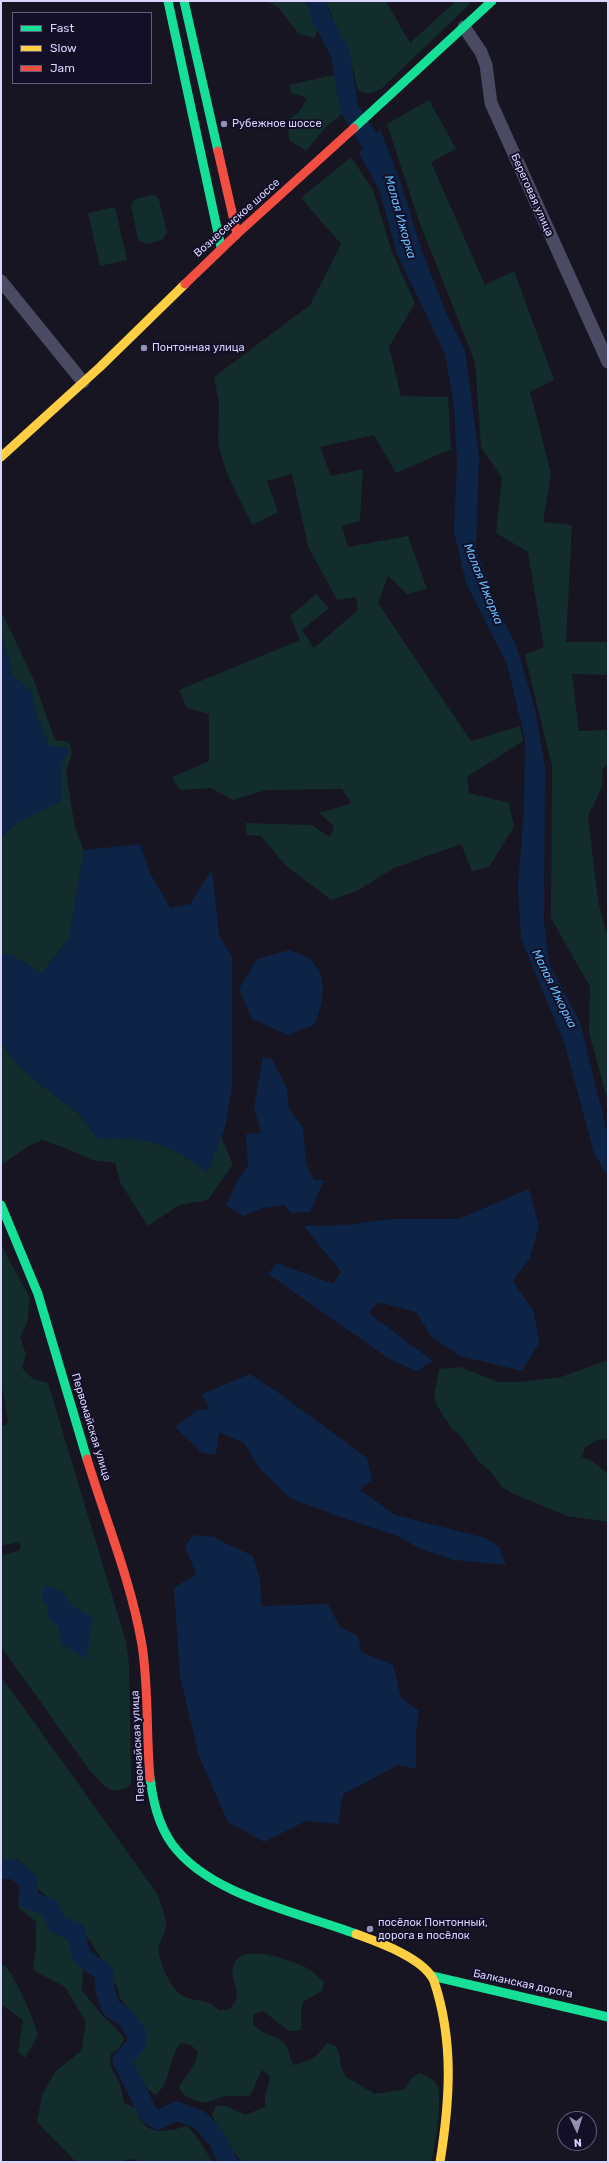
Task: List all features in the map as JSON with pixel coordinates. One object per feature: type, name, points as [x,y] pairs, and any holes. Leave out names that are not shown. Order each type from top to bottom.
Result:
[{"type":"street","points":[[168,1],[220,247]]},
{"type":"street","points":[[184,1],[236,234]]},
{"type":"street","name":"Вознесенское шоссе","points":[[1,457],[83,382],[220,247],[407,80],[492,1]]},
{"type":"street","name":"Береговая улица","points":[[464,27],[481,52],[486,65],[491,103],[608,362]]},
{"type":"street","points":[[1,281],[83,382]]},
{"type":"street","name":"Первомайская улица","points":[[1,1205],[42,1306],[90,1467],[125,1570],[144,1658],[148,1696],[152,1792],[154,1810],[161,1828],[185,1859],[226,1886],[256,1899],[367,1939],[403,1954],[432,1976]]},
{"type":"street","points":[[432,1976],[449,2040],[451,2075],[449,2110],[440,2162]]},
{"type":"street","name":"Балканская дорога","points":[[432,1976],[608,2016]]},
{"type":"green space","points":[[266,1],[306,1],[317,29],[315,38],[299,34],[278,7]]},
{"type":"green space","points":[[326,1],[386,1],[410,43],[456,1],[473,1],[382,88],[373,92],[364,93],[358,90],[352,66]]},
{"type":"green space","points":[[334,75],[342,114],[325,128],[306,151],[289,140],[288,120],[299,112],[307,98],[291,93],[289,85]]},
{"type":"green space","points":[[429,100],[456,149],[431,162],[485,285],[514,271],[554,380],[530,392],[551,473],[543,522],[572,525],[566,642],[608,642],[608,675],[572,674],[579,731],[608,730],[608,763],[602,770],[602,787],[588,816],[598,901],[606,931],[608,931],[608,1102],[589,1032],[590,987],[551,918],[552,766],[525,655],[544,647],[528,552],[496,533],[502,478],[481,447],[475,362],[419,221],[387,124]]},
{"type":"green space","points":[[351,157],[373,190],[392,252],[415,303],[389,347],[401,396],[448,397],[451,449],[396,473],[374,435],[320,447],[331,476],[363,469],[360,521],[342,526],[348,547],[408,536],[427,589],[407,594],[388,576],[378,603],[471,741],[520,726],[523,741],[467,777],[469,793],[509,803],[514,827],[489,867],[472,871],[461,844],[394,868],[357,891],[331,900],[286,866],[261,836],[247,835],[245,823],[312,825],[330,837],[334,826],[319,813],[352,803],[342,789],[266,790],[233,800],[211,788],[180,790],[172,777],[209,761],[209,714],[187,708],[179,690],[300,640],[290,616],[316,594],[329,608],[302,630],[314,648],[358,610],[356,597],[337,600],[308,546],[292,474],[267,481],[278,512],[252,525],[226,471],[218,444],[219,403],[214,377],[310,305],[341,244],[301,198]]},
{"type":"green space","points":[[151,195],[156,196],[159,200],[167,233],[162,240],[146,244],[138,240],[131,206],[135,199]]},
{"type":"green space","points":[[115,207],[127,260],[100,266],[88,213]]},
{"type":"green space","points":[[1,611],[33,678],[55,740],[69,742],[72,753],[66,772],[75,828],[84,850],[69,938],[42,973],[8,953],[1,957],[1,837],[18,822],[61,801],[61,766],[69,748],[49,746],[36,713],[31,691],[13,676],[1,634]]},
{"type":"green space","points":[[1,1042],[14,1061],[37,1082],[79,1114],[98,1139],[130,1139],[157,1144],[169,1148],[208,1172],[221,1137],[233,1164],[208,1200],[179,1205],[148,1226],[121,1184],[115,1163],[92,1160],[63,1147],[42,1140],[27,1147],[3,1164],[1,1159]]},
{"type":"green space","points":[[1,1245],[30,1298],[27,1323],[20,1337],[26,1354],[22,1368],[33,1379],[48,1383],[126,1642],[129,1664],[131,1783],[128,1787],[121,1790],[107,1787],[90,1771],[1,1647],[1,1555],[18,1551],[21,1546],[18,1542],[1,1546],[1,1425],[5,1425],[8,1421],[1,1381]]},
{"type":"green space","points":[[608,1360],[608,1439],[597,1440],[585,1448],[582,1457],[592,1461],[608,1474],[608,1522],[567,1516],[514,1494],[502,1487],[492,1473],[479,1462],[459,1434],[452,1429],[436,1404],[434,1395],[439,1369],[460,1367],[499,1382],[519,1382],[561,1377]]},
{"type":"green space","points":[[1,1676],[158,1895],[166,1924],[159,1947],[160,1958],[168,1979],[176,1990],[187,1998],[213,2005],[219,2010],[230,2009],[237,1996],[233,1976],[234,1964],[239,1958],[246,1954],[256,1953],[278,1957],[289,1960],[310,1970],[324,1982],[322,1991],[304,2001],[302,2005],[301,2030],[289,2031],[263,2011],[253,2014],[253,2024],[261,2031],[277,2038],[285,2044],[293,2065],[313,2058],[324,2048],[327,2043],[336,2046],[340,2057],[341,2067],[346,2077],[375,2094],[405,2089],[410,2080],[419,2073],[431,2079],[437,2085],[439,2091],[439,2111],[431,2162],[241,2162],[238,2157],[223,2143],[221,2134],[212,2115],[216,2106],[226,2106],[245,2115],[265,2107],[265,2097],[270,2077],[263,2070],[249,2096],[225,2096],[205,2103],[194,2100],[184,2095],[179,2087],[196,2061],[198,2052],[191,2045],[181,2043],[173,2056],[165,2083],[156,2095],[143,2084],[135,2069],[132,2059],[139,2052],[142,2042],[139,2022],[120,1998],[118,1989],[109,1971],[83,1930],[66,1919],[47,1896],[39,1890],[34,1876],[29,1869],[18,1859],[4,1861],[1,1855]]},
{"type":"green space","points":[[18,1898],[26,1906],[44,1913],[53,1931],[72,1942],[83,1971],[82,1991],[100,2013],[117,2029],[124,2039],[119,2048],[111,2054],[110,2065],[120,2084],[124,2103],[136,2108],[143,2124],[149,2128],[163,2131],[187,2126],[198,2139],[213,2162],[141,2162],[131,2159],[119,2162],[76,2162],[37,2122],[42,2095],[56,2071],[81,2051],[86,2022],[65,1987],[33,1970],[36,1946],[36,1922],[19,1908]]},
{"type":"green space","points":[[1,1965],[6,1966],[16,1983],[28,2008],[38,2035],[25,2058],[18,2051],[23,2020],[1,2004]]},
{"type":"water","points":[[380,129],[402,186],[422,251],[445,310],[465,351],[479,456],[476,549],[493,597],[517,648],[535,709],[545,767],[544,920],[549,963],[580,1022],[608,1136],[608,1177],[594,1153],[565,1045],[521,939],[518,885],[524,810],[525,739],[507,664],[466,583],[454,532],[457,464],[454,406],[445,354],[397,254],[380,192],[359,153]]},
{"type":"water","points":[[1,634],[13,676],[31,691],[36,713],[49,746],[69,748],[61,766],[61,801],[18,822],[1,837]]},
{"type":"water","points":[[140,844],[150,873],[170,908],[190,904],[212,869],[219,935],[232,957],[232,1085],[226,1124],[208,1172],[169,1148],[157,1144],[130,1139],[98,1139],[79,1114],[37,1082],[14,1061],[1,1042],[1,957],[8,953],[42,973],[69,938],[84,850]]},
{"type":"water","points":[[289,950],[309,958],[317,967],[323,992],[320,1009],[314,1025],[288,1035],[252,1019],[239,989],[257,959]]},
{"type":"water","points":[[263,1057],[272,1059],[287,1088],[289,1109],[303,1127],[306,1164],[314,1180],[324,1180],[310,1212],[291,1213],[284,1205],[262,1208],[243,1216],[226,1205],[239,1178],[248,1165],[246,1134],[261,1133],[254,1107]]},
{"type":"water","points":[[529,1189],[539,1226],[530,1258],[513,1281],[534,1312],[539,1343],[522,1371],[460,1356],[431,1336],[416,1312],[378,1302],[369,1313],[433,1361],[416,1371],[388,1358],[268,1274],[277,1263],[333,1284],[341,1272],[304,1226],[347,1225],[391,1219],[458,1219]]},
{"type":"water","points":[[250,1374],[280,1394],[367,1458],[372,1480],[360,1490],[395,1515],[486,1538],[499,1547],[506,1565],[454,1560],[418,1548],[400,1537],[290,1498],[260,1469],[244,1443],[219,1432],[216,1455],[202,1453],[175,1427],[197,1410],[209,1409],[202,1394]]},
{"type":"water","points":[[193,1535],[213,1537],[253,1556],[260,1580],[262,1606],[328,1604],[340,1627],[358,1636],[361,1652],[393,1665],[401,1697],[419,1711],[416,1731],[416,1769],[399,1765],[343,1794],[338,1824],[306,1821],[264,1842],[228,1822],[199,1756],[180,1677],[174,1588],[196,1574],[185,1546]]},
{"type":"water","points":[[45,1585],[61,1591],[74,1607],[93,1618],[86,1659],[62,1644],[58,1626],[46,1616],[49,1607],[41,1598]]},
{"type":"waterway","name":"Малая Ижорка","points":[[317,1],[321,17],[340,53],[349,108],[383,162]]},
{"type":"waterway","points":[[1,1870],[14,1869],[28,1881],[29,1900],[49,1907],[57,1924],[77,1933],[79,1948],[83,1957],[104,1972],[105,1990],[111,2008],[126,2018],[137,2034],[137,2044],[122,2060],[149,2115],[158,2120],[177,2111],[200,2120],[217,2139],[228,2162]]},
{"type":"traffic: fast","points":[[168,1],[221,247]]},
{"type":"traffic: fast","points":[[184,1],[218,151]]},
{"type":"traffic: fast","points":[[354,128],[492,1]]},
{"type":"traffic: fast","points":[[1,1205],[38,1294],[87,1459]]},
{"type":"traffic: fast","points":[[150,1778],[155,1804],[163,1828],[172,1844],[188,1862],[209,1877],[232,1890],[282,1910],[356,1934]]},
{"type":"traffic: fast","points":[[432,1976],[608,2017]]},
{"type":"traffic: slow","points":[[1,457],[100,367],[185,284]]},
{"type":"traffic: slow","points":[[356,1934],[388,1946],[411,1958],[421,1965],[434,1981],[445,2026],[448,2071],[446,2116],[440,2162]]},
{"type":"traffic: jam","points":[[237,234],[354,128]]},
{"type":"traffic: jam","points":[[185,284],[237,234],[218,151]]},
{"type":"traffic: jam","points":[[87,1459],[125,1574],[142,1645],[146,1678],[150,1778]]},
{"type":"place","name":"Рубежное шоссе","points":[[224,124]]},
{"type":"place","name":"Понтонная улица","points":[[144,348]]},
{"type":"place","name":"посёлок Понтонный, дорога в посёлок","points":[[370,1929]]}]
